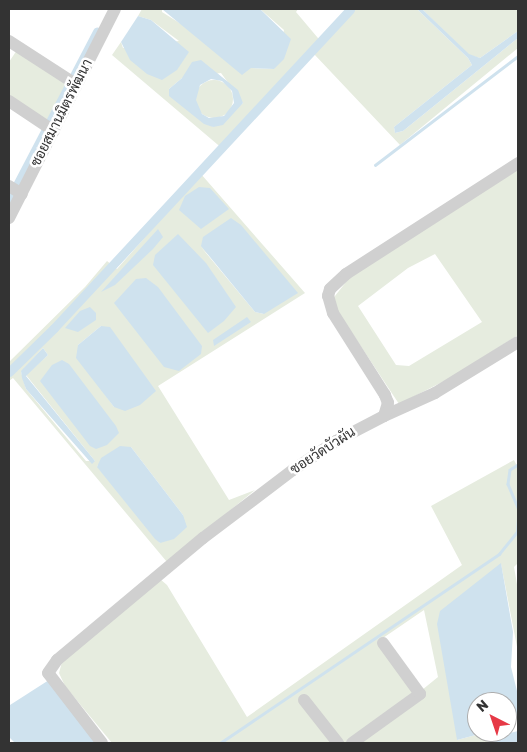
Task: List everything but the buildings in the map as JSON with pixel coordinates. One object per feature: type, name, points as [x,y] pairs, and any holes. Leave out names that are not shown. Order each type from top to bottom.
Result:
[{"type":"street","name":"ซอยสมานมิตรพัฒนา","points":[[9,218],[115,9]]},
{"type":"street","points":[[9,41],[77,85]]},
{"type":"street","points":[[9,101],[54,131]]},
{"type":"street","points":[[384,416],[388,403],[385,394],[333,313],[328,296],[330,289],[346,274],[518,163]]},
{"type":"street","points":[[9,186],[22,194]]},
{"type":"street","points":[[384,416],[434,393],[518,342]]},
{"type":"street","name":"ซอยวัดบัวผัน","points":[[102,743],[48,673],[57,660],[203,538],[292,470],[336,441],[384,416]]},
{"type":"street","points":[[352,743],[420,694],[383,644]]},
{"type":"street","points":[[304,700],[338,743]]},
{"type":"shaded area","points":[[142,9],[162,9],[162,12],[251,68],[274,69],[284,30],[260,9],[298,9],[296,12],[323,44],[355,9],[417,9],[468,58],[472,65],[394,127],[395,133],[403,131],[518,38],[518,48],[400,145],[314,54],[224,150],[112,55],[121,42],[123,48],[179,41],[151,20],[138,16]],"holes":[[[221,73],[243,103],[213,127],[169,89],[182,78]]]},
{"type":"shaded area","points":[[422,9],[518,9],[518,31],[480,58],[469,55]]},
{"type":"shaded area","points":[[17,50],[72,86],[52,123],[9,96],[9,62]]},
{"type":"shaded area","points":[[214,80],[227,86],[233,99],[227,112],[214,118],[201,112],[195,99],[201,86]]},
{"type":"shaded area","points":[[518,167],[518,335],[452,377],[399,404],[331,301],[350,277]],"holes":[[[435,254],[482,322],[409,366],[396,365],[358,306],[408,268]]]},
{"type":"shaded area","points":[[201,174],[305,293],[158,386],[229,500],[255,490],[167,562],[13,378],[9,381],[9,362],[85,287],[107,261],[117,269]],"holes":[[[201,247],[264,314],[255,312]],[[101,326],[114,407],[101,389],[78,345]],[[43,348],[48,355],[26,375],[95,461],[86,461],[26,389],[21,372]],[[131,447],[183,515],[160,543],[97,466]]]},
{"type":"shaded area","points":[[514,460],[518,468],[518,563],[514,567],[518,590],[518,652],[501,564],[469,692],[467,692],[467,700],[457,740],[467,737],[467,742],[487,742],[485,743],[112,743],[65,686],[59,673],[62,662],[160,579],[167,585],[247,717],[462,565],[431,506]],"holes":[[[424,610],[438,677],[422,690],[383,638]]]},
{"type":"water","points":[[162,9],[260,9],[291,39],[284,59],[274,69],[251,68],[242,75]]},
{"type":"water","points":[[417,9],[422,9],[469,54],[480,58],[518,31],[518,38],[403,131],[395,133],[394,127],[472,65],[468,58]]},
{"type":"water","points":[[138,16],[151,20],[189,52],[177,70],[162,80],[147,74],[130,60],[121,42]]},
{"type":"water","points":[[201,60],[238,90],[243,103],[223,125],[213,127],[204,124],[169,96],[169,89],[182,78],[192,62]],"holes":[[[211,79],[222,81],[232,91],[234,103],[224,116],[209,118],[202,114],[196,100],[200,85]]]},
{"type":"water","points":[[199,187],[210,188],[229,209],[201,229],[179,210],[185,196]]},
{"type":"water","points":[[231,218],[241,225],[298,293],[264,314],[255,312],[201,246],[203,237]]},
{"type":"water","points":[[158,229],[163,237],[153,249],[115,285],[101,292]]},
{"type":"water","points":[[178,234],[206,263],[236,307],[224,321],[208,333],[153,265],[155,255]]},
{"type":"water","points":[[146,278],[158,287],[202,346],[201,354],[179,371],[164,367],[114,303],[136,279]]},
{"type":"water","points":[[90,307],[96,313],[96,320],[78,332],[65,328],[80,311]]},
{"type":"water","points":[[247,317],[251,322],[214,346],[213,340]]},
{"type":"water","points":[[101,326],[110,327],[156,391],[140,405],[125,411],[114,407],[76,358],[78,345]]},
{"type":"water","points":[[43,348],[48,355],[26,376],[95,461],[92,464],[26,389],[21,371]]},
{"type":"water","points":[[62,360],[69,364],[116,426],[119,433],[107,445],[96,449],[90,446],[40,381],[52,365]]},
{"type":"water","points":[[120,446],[131,447],[183,515],[187,527],[174,539],[160,543],[155,539],[97,467],[101,458]]},
{"type":"water","points":[[501,563],[513,632],[511,667],[518,695],[517,718],[517,692],[467,692],[467,737],[457,740],[437,624],[440,611]]},
{"type":"water","points":[[49,680],[97,743],[15,743],[9,737],[10,705]]},
{"type":"water","points":[[517,731],[518,743],[485,743],[517,742]]},
{"type":"waterway","points":[[9,372],[54,328],[350,9]]},
{"type":"waterway","points":[[9,200],[97,32]]},
{"type":"waterway","points":[[375,165],[518,56]]},
{"type":"waterway","points":[[518,465],[510,470],[508,484],[518,508]]},
{"type":"waterway","points":[[220,743],[499,554],[517,532],[518,518]]}]
